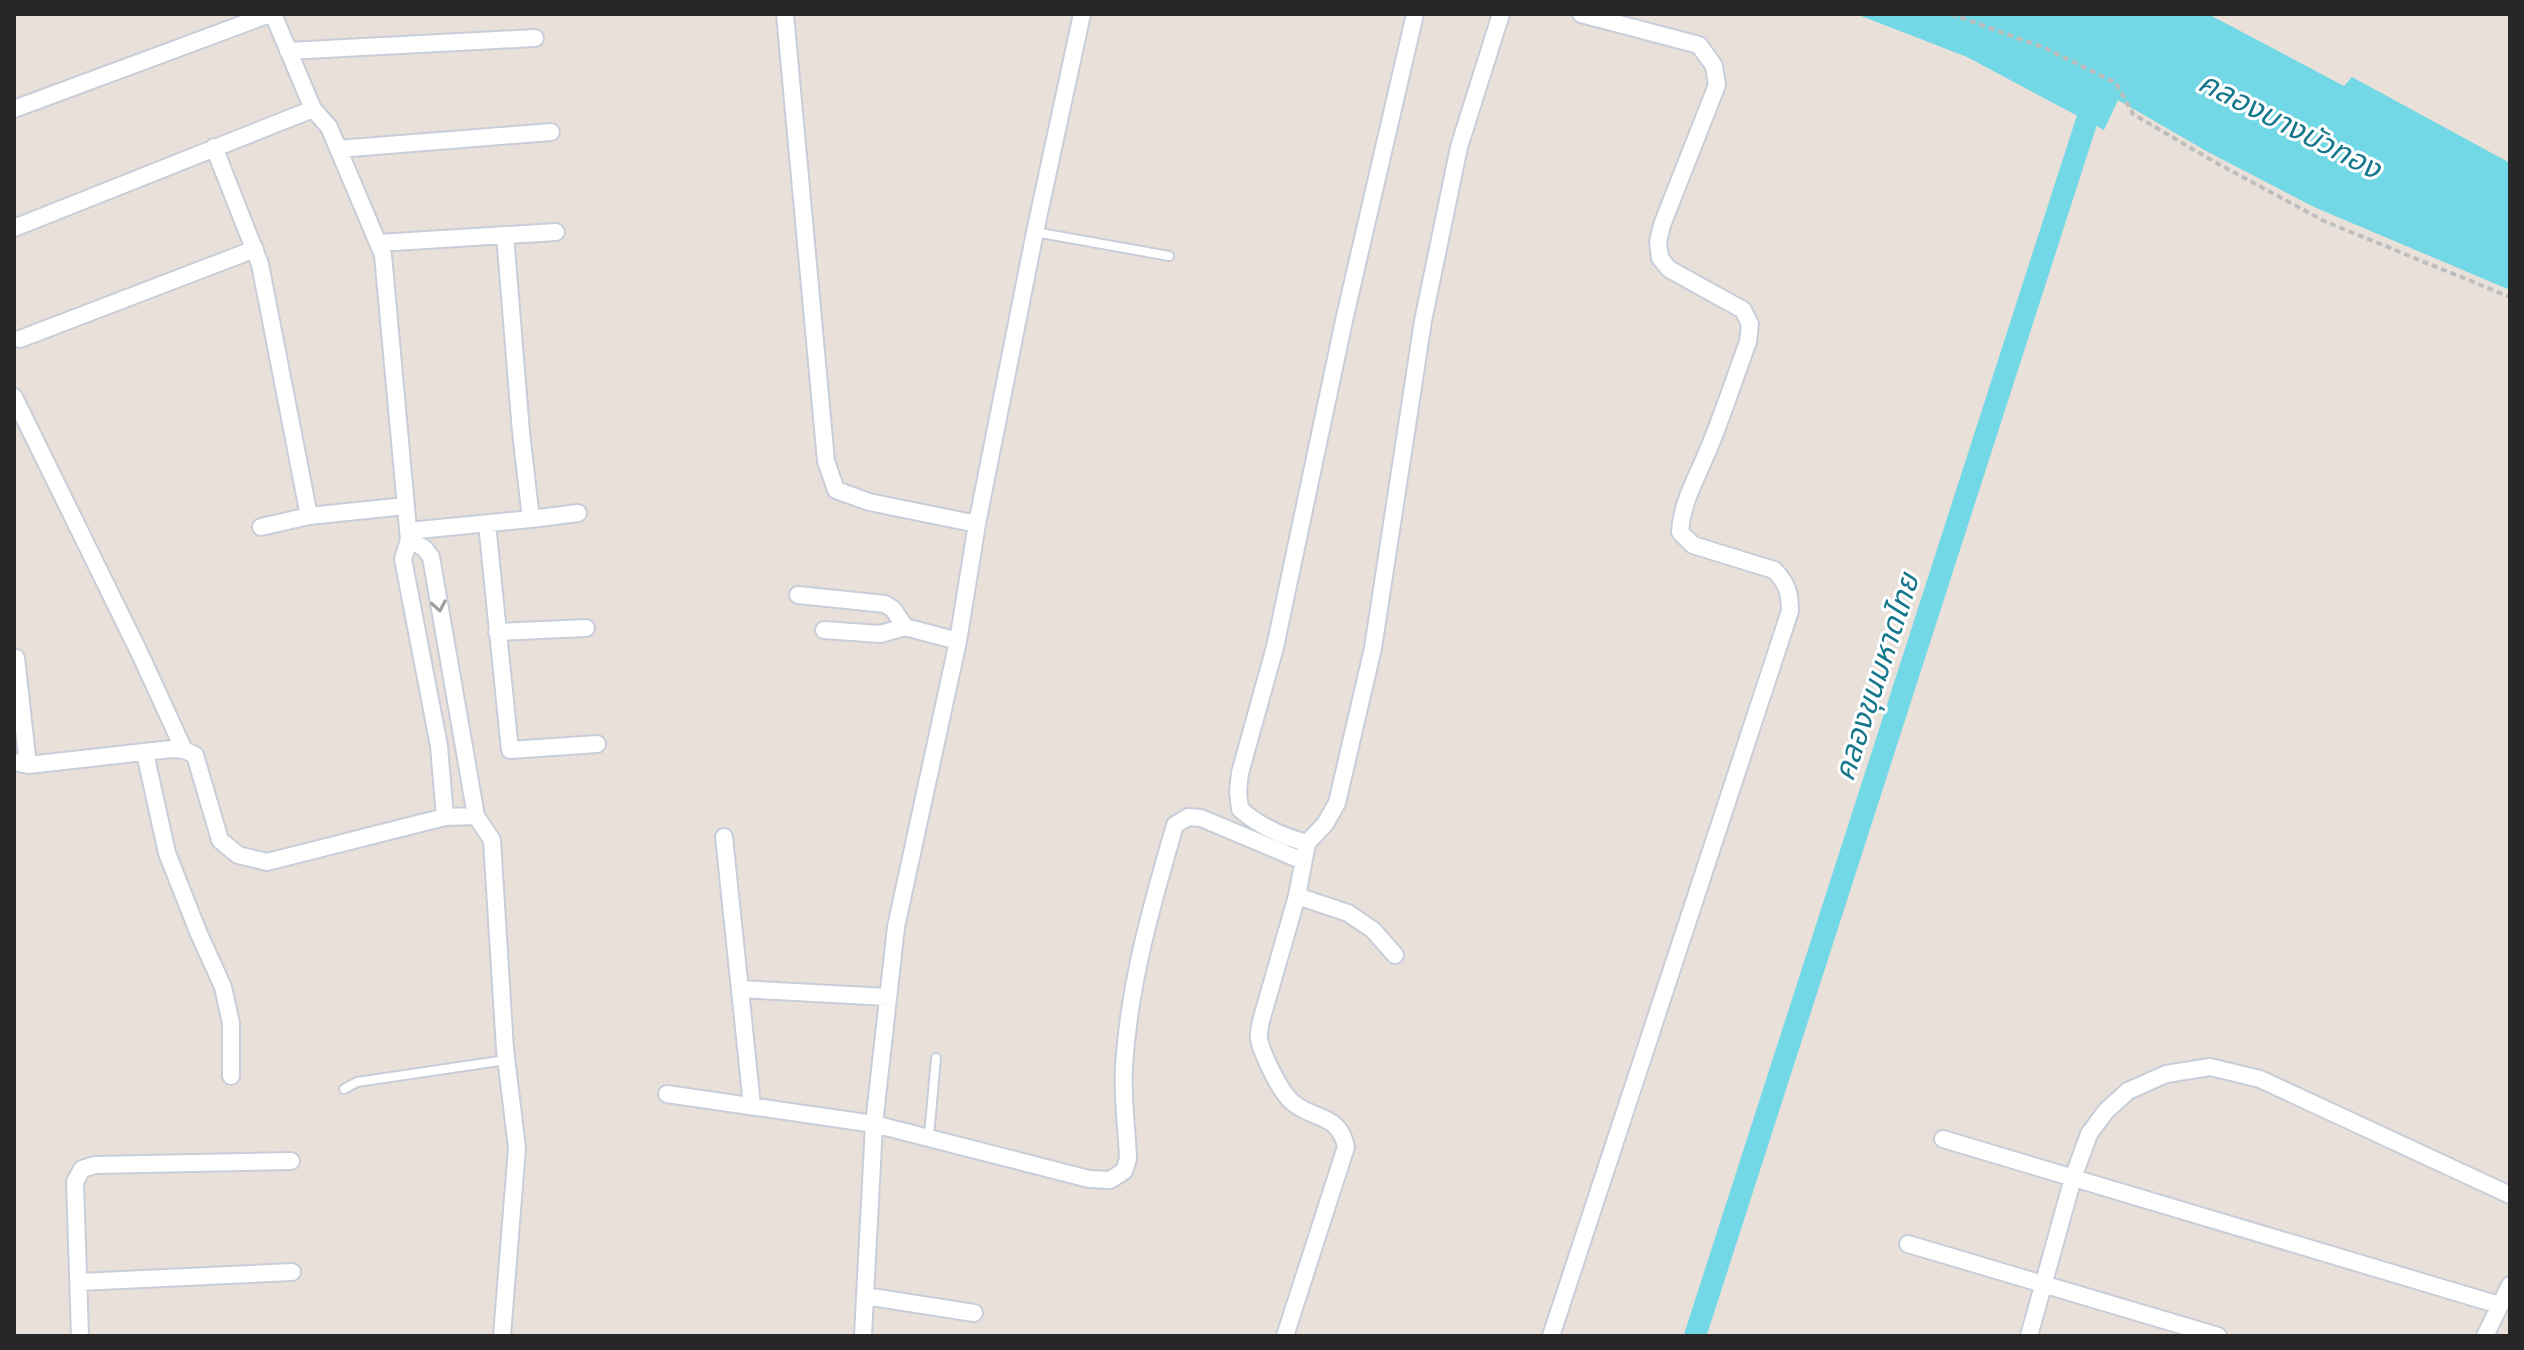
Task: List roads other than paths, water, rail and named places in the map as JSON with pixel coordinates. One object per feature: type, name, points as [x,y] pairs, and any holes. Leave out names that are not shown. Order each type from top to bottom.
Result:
[{"type":"street","points":[[14,109],[271,14],[313,109],[329,127],[378,243],[385,268],[408,535],[403,559],[437,735],[445,817]]},
{"type":"street","points":[[785,14],[826,461],[836,490],[869,502],[977,524]]},
{"type":"street","points":[[863,1336],[874,1124],[896,927],[958,641],[977,524],[1082,14]]},
{"type":"street","points":[[1307,843],[1287,838],[1255,822],[1240,809],[1240,773],[1275,647],[1345,316],[1415,14]]},
{"type":"street","points":[[1285,1336],[1346,1147],[1343,1132],[1335,1124],[1289,1099],[1262,1049],[1258,1035],[1297,896],[1307,843],[1325,824],[1337,803],[1373,648],[1423,321],[1459,147],[1501,14]]},
{"type":"street","points":[[1551,1336],[1790,611],[1790,592],[1774,570],[1693,545],[1680,532],[1681,515],[1689,491],[1706,456],[1743,356],[1750,324],[1743,310],[1669,269],[1660,258],[1658,242],[1662,225],[1717,85],[1714,66],[1699,45],[1581,14]]},
{"type":"street","points":[[288,51],[535,38]]},
{"type":"street","points":[[14,228],[313,109]]},
{"type":"street","points":[[338,149],[551,132]]},
{"type":"street","points":[[214,147],[260,264],[309,516]]},
{"type":"street","points":[[378,243],[556,232]]},
{"type":"street","points":[[505,235],[531,519]]},
{"type":"street","points":[[20,339],[255,249]]},
{"type":"street","points":[[14,397],[184,750]]},
{"type":"street","points":[[261,527],[309,516],[405,506]]},
{"type":"street","points":[[408,535],[578,513]]},
{"type":"street","points":[[487,524],[510,750],[597,744]]},
{"type":"street","points":[[408,535],[431,557],[476,816],[492,840],[506,1060],[517,1148],[502,1336]]},
{"type":"street","points":[[798,595],[885,604],[893,609],[905,627]]},
{"type":"street","points":[[824,630],[880,634],[905,627],[958,641]]},
{"type":"street","points":[[497,632],[586,628]]},
{"type":"street","points":[[16,658],[21,763],[184,750],[195,755],[220,840],[238,855],[267,862],[445,817],[476,816]]},
{"type":"street","points":[[437,735],[461,728]]},
{"type":"street","points":[[145,753],[167,853],[223,987],[231,1023],[231,1076]]},
{"type":"street","points":[[667,1094],[874,1124],[1089,1179],[1110,1180],[1124,1171],[1128,1159],[1123,1069],[1132,996],[1150,912],[1175,825],[1188,817],[1201,818],[1303,861]]},
{"type":"street","points":[[724,837],[752,1105]]},
{"type":"street","points":[[1297,896],[1348,913],[1373,930],[1395,955]]},
{"type":"street","points":[[740,989],[888,997]]},
{"type":"street","points":[[2029,1336],[2073,1178],[2089,1134],[2106,1111],[2128,1091],[2166,1074],[2210,1067],[2260,1079],[2510,1195]]},
{"type":"street","points":[[1943,1139],[2499,1305]]},
{"type":"street","points":[[80,1336],[75,1182],[82,1169],[95,1165],[291,1161]]},
{"type":"street","points":[[1908,1244],[2218,1336]]},
{"type":"street","points":[[79,1282],[292,1272]]},
{"type":"street","points":[[2485,1336],[2510,1285]]},
{"type":"street","points":[[865,1296],[974,1313]]},
{"type":"lane","points":[[1035,232],[1169,256]]},
{"type":"lane","points":[[929,1136],[936,1058]]},
{"type":"lane","points":[[344,1089],[357,1082],[506,1060]]},
{"type":"water","name":"คลองบางบัวทอง","points":[[1856,14],[2208,14],[2344,86],[2352,77],[2510,163],[2510,290],[2314,207],[2208,152],[2118,100],[2104,130],[1967,57]]},
{"type":"waterway","name":"คลองขุนมหาดไทย","points":[[1695,1336],[2096,92]]}]
